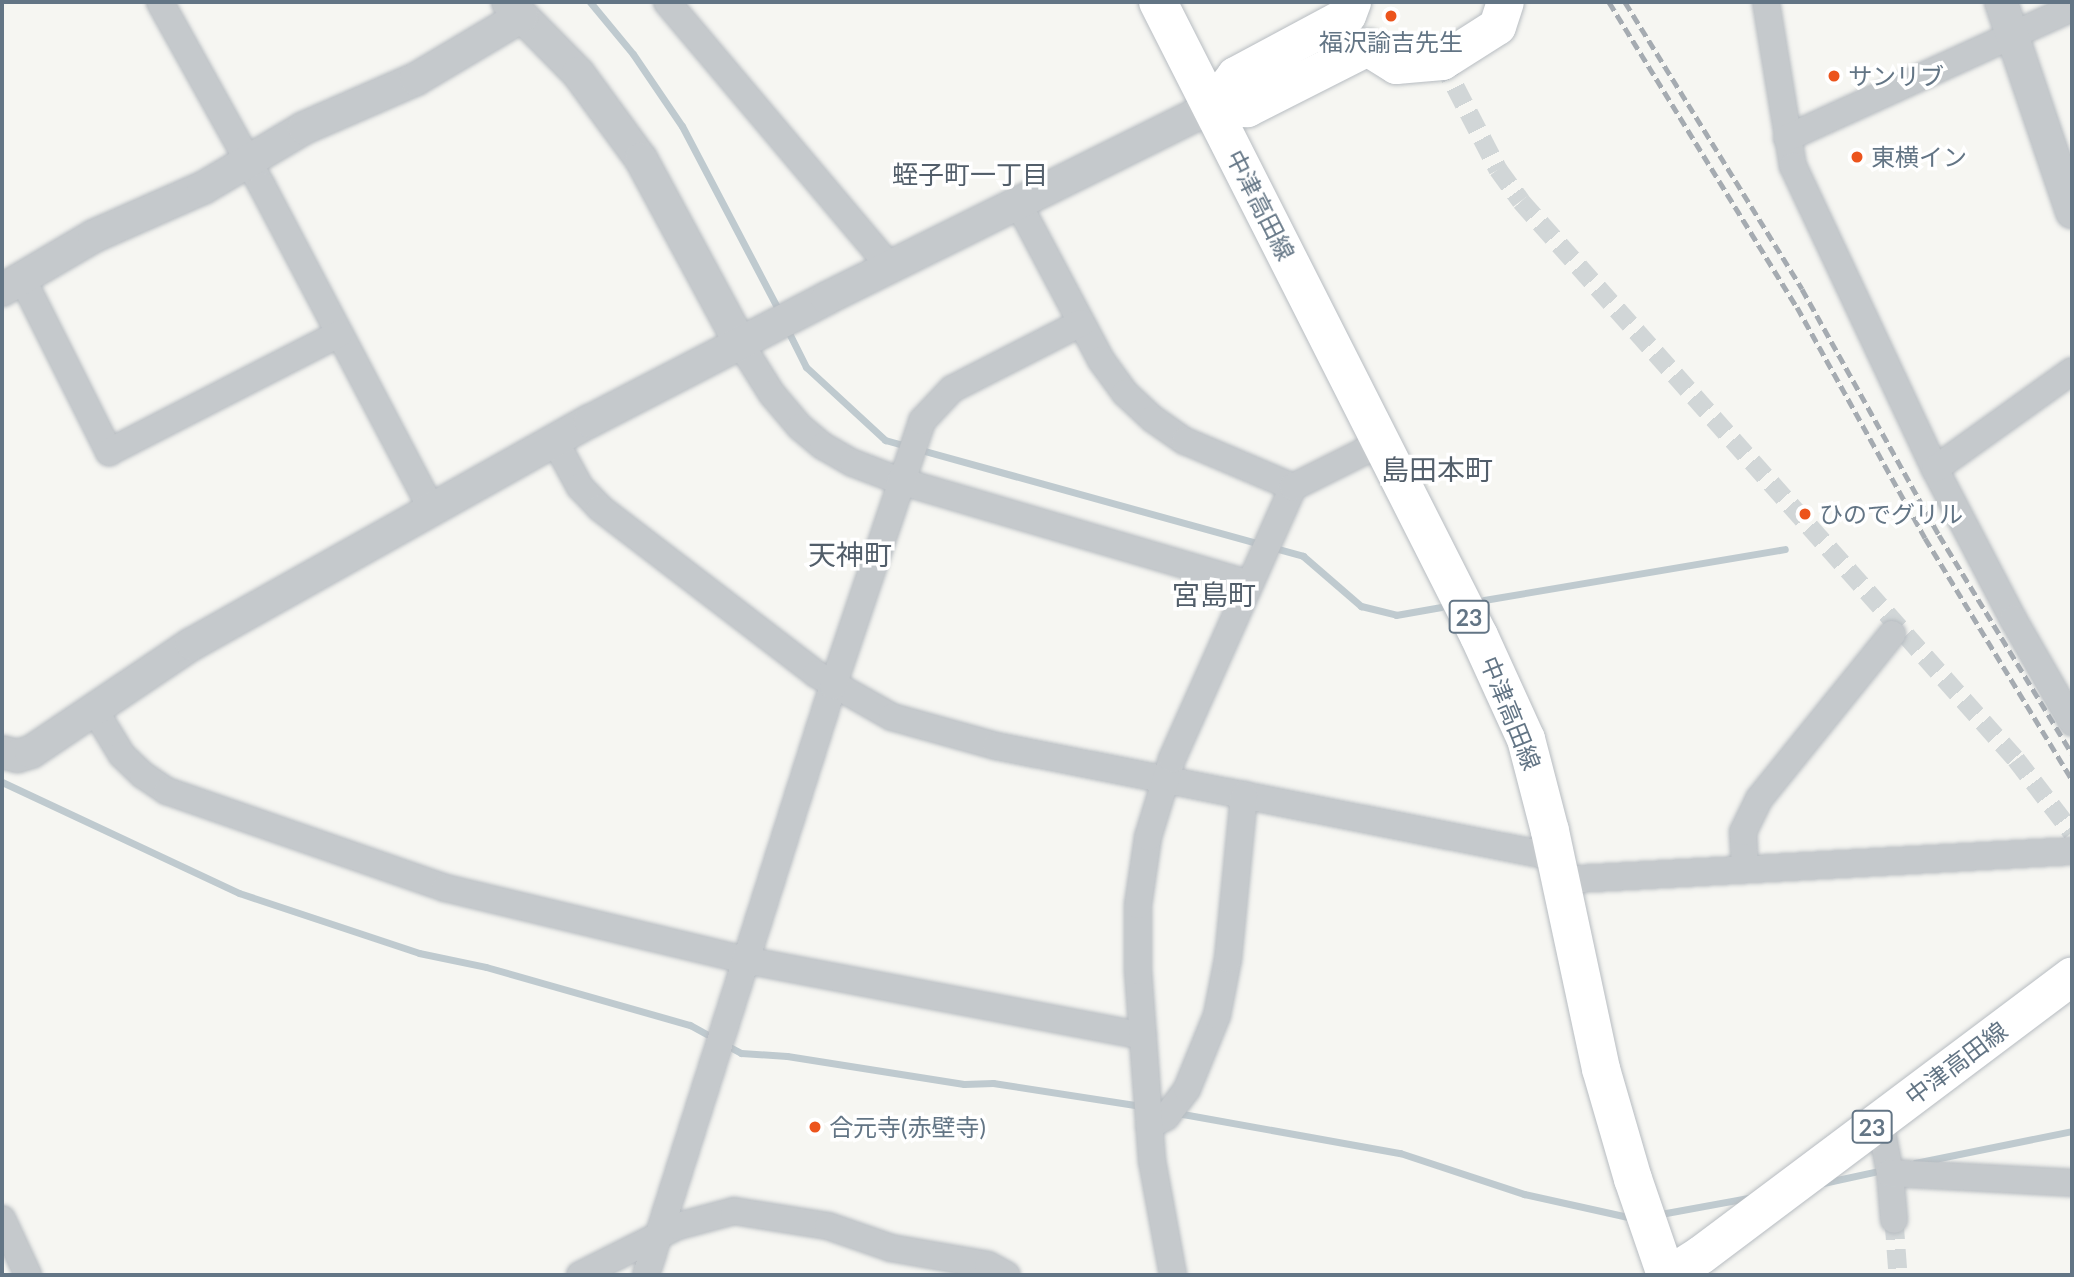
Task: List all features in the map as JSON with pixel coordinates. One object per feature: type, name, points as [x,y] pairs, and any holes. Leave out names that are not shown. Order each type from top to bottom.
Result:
[{"type":"main road","name":"中津高田線","points":[[1158,2],[1511,704],[1537,775],[1604,1080],[1633,1179],[1668,1275],[1880,1121],[2072,976]]},
{"type":"main road","points":[[1211,107],[1235,75],[1348,15],[1352,2]]},
{"type":"main road","points":[[1211,107],[1247,108],[1367,47],[1396,65],[1442,61],[1497,26],[1505,2]]},
{"type":"street","points":[[160,2],[431,508]]},
{"type":"street","points":[[667,2],[890,267]]},
{"type":"street","points":[[1766,2],[1793,166],[1935,469],[2013,619],[2072,722]]},
{"type":"street","points":[[2001,2],[2072,212]]},
{"type":"street","points":[[1787,138],[2072,8]]},
{"type":"street","points":[[339,334],[109,452],[12,284],[94,236],[172,204],[304,128],[416,79],[515,9],[578,72],[641,159],[740,343],[779,403],[800,427],[839,456],[900,481],[1249,584]]},
{"type":"street","points":[[2,773],[192,644],[431,508],[740,343],[1211,107]]},
{"type":"street","points":[[1018,203],[1112,377],[1153,419],[1205,451],[1293,487]]},
{"type":"street","points":[[646,1275],[833,686],[922,421],[939,400],[964,382],[1081,323]]},
{"type":"street","points":[[1935,469],[2072,371]]},
{"type":"street","points":[[555,441],[580,487],[600,508],[833,686],[892,717],[934,731],[1244,795],[1558,868],[1745,869],[2071,854]]},
{"type":"street","points":[[1173,1275],[1156,1186],[1149,1126],[1136,948],[1138,905],[1148,837],[1164,779],[1293,487],[1381,443]]},
{"type":"street","points":[[1745,869],[1743,832],[1759,799],[1892,634]]},
{"type":"street","points":[[94,709],[132,765],[167,791],[445,888],[562,919],[745,960],[1143,1036]]},
{"type":"street","points":[[2,752],[17,756],[38,747]]},
{"type":"street","points":[[1149,1126],[1171,1111],[1187,1089],[1217,1016],[1228,959],[1244,795]]},
{"type":"street","points":[[1880,1121],[1890,1173],[1894,1220]]},
{"type":"street","points":[[1890,1173],[2072,1183]]},
{"type":"street","points":[[580,1275],[678,1226],[716,1214],[753,1212],[828,1226],[891,1248],[988,1265],[1007,1275]]},
{"type":"street","points":[[2,1219],[28,1275]]},
{"type":"waterway","points":[[590,2],[633,54],[682,126],[780,313]]},
{"type":"waterway","points":[[786,327],[806,367],[885,440],[1303,556],[1361,606],[1396,615],[1441,607]]},
{"type":"waterway","points":[[1484,600],[1785,549]]},
{"type":"waterway","points":[[2,782],[239,893],[419,953],[486,967],[690,1025],[715,1039]]},
{"type":"waterway","points":[[726,1045],[741,1053],[787,1056],[964,1084],[993,1083],[1141,1106]]},
{"type":"waterway","points":[[1177,1113],[1400,1153],[1524,1194],[1632,1218]]},
{"type":"waterway","points":[[1915,1163],[2072,1131]]},
{"type":"waterway","points":[[1823,1183],[1883,1170]]},
{"type":"waterway","points":[[1666,1213],[1753,1197]]},
{"type":"tunnel","points":[[1442,61],[1498,169],[1521,201],[2016,759],[2072,832]]},
{"type":"tunnel","points":[[1894,1220],[1898,1275]]},
{"type":"railway","points":[[1609,2],[1797,307],[1925,538],[2072,780]]},
{"type":"railway","points":[[1625,2],[1802,289],[1939,535],[2072,754]]},
{"type":"place","name":"福沢諭吉先生","points":[[1391,16]]},
{"type":"place","name":"サンリブ","points":[[1834,76]]},
{"type":"place","name":"東横イン","points":[[1857,157]]},
{"type":"place","name":"ひのでグリル","points":[[1805,514]]},
{"type":"place","name":"合元寺(赤壁寺)","points":[[815,1127]]},
{"type":"district","name":"蛭子町一丁目","points":[[970,175]]},
{"type":"district","name":"島田本町","points":[[1437,469]]},
{"type":"district","name":"天神町","points":[[850,554]]},
{"type":"district","name":"宮島町","points":[[1214,594]]}]
